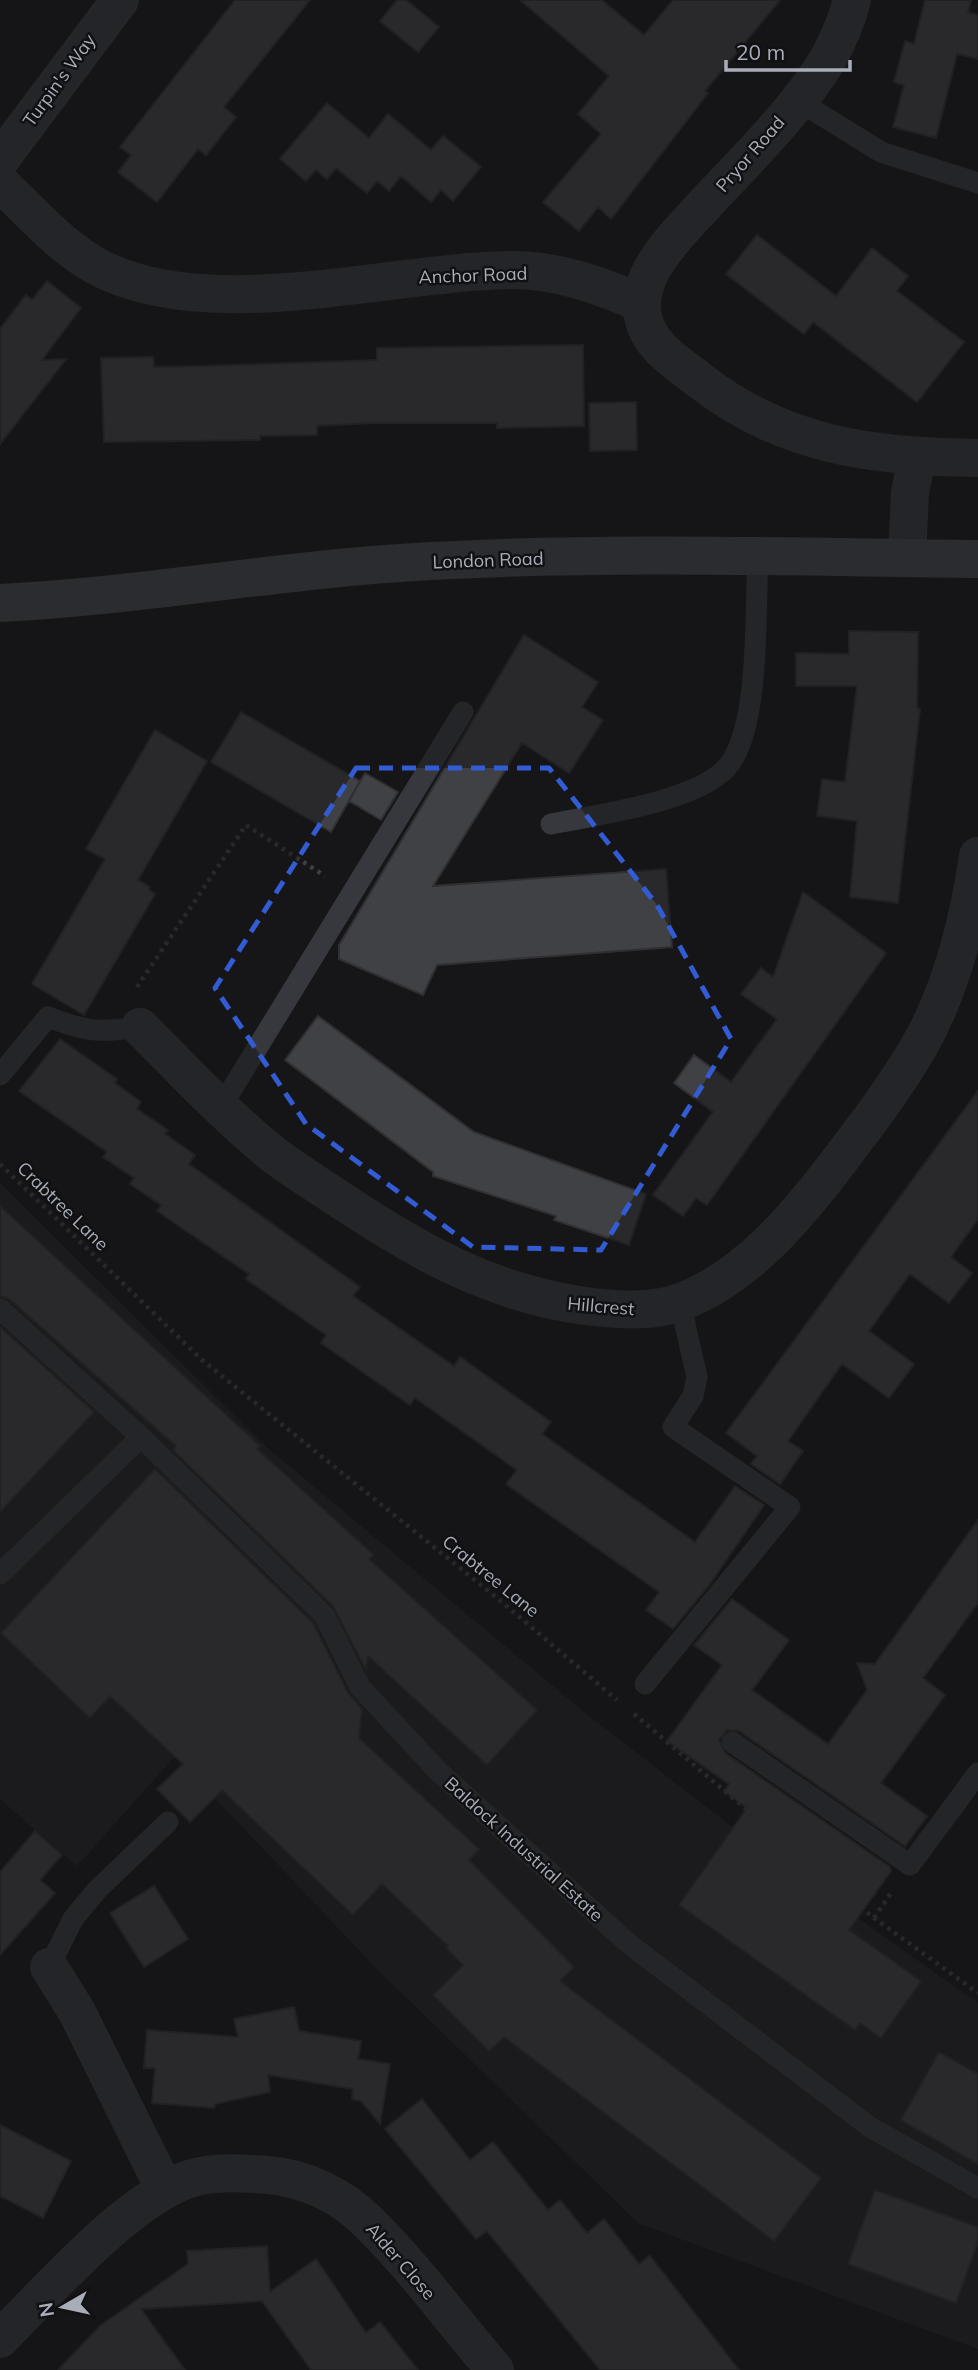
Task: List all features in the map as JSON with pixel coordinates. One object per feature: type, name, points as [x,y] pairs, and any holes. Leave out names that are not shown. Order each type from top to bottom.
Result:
[{"type":"main road","name":"London Road","points":[[0,603],[75,599],[431,561],[758,556],[978,559]]},
{"type":"street","name":"Turpin's Way","points":[[0,160],[120,0]]},
{"type":"street","name":"Pryor Road","points":[[641,303],[650,273],[670,242],[797,100],[828,58],[852,0]]},
{"type":"street","name":"Anchor Road","points":[[0,183],[72,250],[95,266],[119,277],[177,292],[250,293],[510,270],[572,277],[641,303]]},
{"type":"street","points":[[641,303],[650,337],[665,353],[708,388],[782,431],[868,452],[917,457],[978,458]]},
{"type":"street","points":[[906,558],[910,494],[917,457]]},
{"type":"street","name":"Hillcrest","points":[[140,1027],[220,1107],[272,1153],[376,1224],[483,1282],[563,1304],[633,1310],[680,1302],[715,1285],[762,1248],[832,1170],[876,1113],[922,1041],[952,967],[971,904],[978,856]]},
{"type":"street","points":[[49,1967],[77,2012],[165,2190]]},
{"type":"street","name":"Alder Close","points":[[0,2339],[103,2236],[165,2190],[191,2178],[239,2173],[279,2176],[325,2190],[366,2219],[495,2370]]},
{"type":"lane","points":[[797,100],[881,152],[978,183]]},
{"type":"lane","points":[[551,824],[657,803],[702,784],[730,764],[742,738],[750,705],[758,556]]},
{"type":"lane","points":[[220,1107],[463,712]]},
{"type":"lane","points":[[0,1075],[48,1017],[84,1030],[106,1032],[140,1027]]},
{"type":"lane","points":[[645,1684],[790,1507],[673,1427],[694,1396],[697,1377],[680,1302]]},
{"type":"lane","name":"Baldock Industrial Estate","points":[[0,1309],[141,1437],[324,1615],[360,1687],[439,1771],[629,1944],[870,2127],[978,2188]]},
{"type":"lane","points":[[0,1574],[141,1437]]},
{"type":"lane","points":[[732,1742],[910,1865],[978,1773]]},
{"type":"lane","points":[[49,1967],[73,1919],[97,1890],[168,1822]]},
{"type":"path","points":[[140,1027],[130,998],[246,825],[353,894]]},
{"type":"path","name":"Crabtree Lane","points":[[0,1164],[202,1360],[497,1598],[874,1919],[978,1993]]},
{"type":"highlighted area","points":[[356,768],[549,768],[657,905],[731,1039],[601,1250],[473,1247],[306,1124],[215,988]]},
{"type":"shaded area","points":[[0,1183],[264,1445],[584,1712],[763,1851],[978,2003],[978,2349],[638,2223],[377,1969],[175,1756],[77,1866],[0,1799]]},
{"type":"building","points":[[235,0],[310,0],[224,107],[236,117],[206,155],[198,149],[157,202],[118,172],[131,155],[120,147]]},
{"type":"building","points":[[397,0],[406,0],[439,27],[418,52],[380,21]]},
{"type":"building","points":[[520,0],[602,0],[644,35],[673,0],[780,0],[705,91],[708,93],[611,219],[598,207],[579,231],[543,202],[601,134],[578,114],[609,76]]},
{"type":"building","points":[[925,0],[971,0],[968,12],[978,15],[978,59],[957,54],[936,138],[893,127],[904,85],[894,82],[905,41],[914,44]]},
{"type":"building","points":[[327,103],[369,138],[388,114],[431,150],[443,136],[481,167],[453,201],[441,190],[431,202],[401,176],[389,191],[377,181],[367,193],[336,168],[327,179],[316,170],[306,181],[280,159]]},
{"type":"building","points":[[757,235],[836,296],[872,248],[908,276],[897,291],[964,342],[917,402],[813,322],[804,334],[726,274]]},
{"type":"building","points":[[47,281],[81,308],[42,360],[66,359],[0,444],[0,329],[26,295],[32,300]]},
{"type":"building","points":[[583,345],[584,426],[497,428],[497,423],[371,423],[317,426],[317,435],[260,436],[260,440],[104,442],[101,358],[153,357],[154,367],[205,366],[377,360],[377,348]]},
{"type":"building","points":[[636,402],[637,450],[590,451],[589,403]]},
{"type":"building","points":[[849,631],[918,632],[917,708],[920,709],[898,903],[850,897],[857,821],[817,816],[822,779],[845,782],[857,686],[796,686],[796,653],[849,654]]},
{"type":"building","points":[[524,635],[598,682],[582,707],[603,720],[569,773],[522,743],[433,886],[666,869],[672,947],[437,965],[423,995],[339,959],[339,945]]},
{"type":"building","points":[[241,712],[360,781],[331,832],[211,762]]},
{"type":"building","points":[[155,730],[207,761],[138,880],[150,887],[149,890],[155,894],[84,1015],[32,984],[105,859],[86,849]]},
{"type":"building","points":[[365,773],[398,792],[381,820],[349,801]]},
{"type":"building","points":[[803,892],[886,953],[707,1205],[696,1198],[683,1216],[653,1195],[713,1112],[674,1083],[694,1055],[731,1082],[777,1019],[741,994],[761,968],[773,977]]},
{"type":"building","points":[[318,1016],[474,1132],[646,1194],[629,1245],[554,1220],[556,1216],[433,1176],[433,1172],[285,1060]]},
{"type":"building","points":[[60,1039],[117,1079],[115,1083],[141,1102],[137,1109],[168,1130],[165,1134],[195,1155],[189,1164],[360,1287],[353,1296],[454,1366],[460,1357],[551,1422],[542,1434],[695,1542],[735,1486],[764,1505],[710,1584],[673,1629],[646,1610],[659,1592],[506,1484],[517,1470],[415,1398],[410,1405],[321,1343],[326,1335],[246,1279],[249,1274],[157,1211],[161,1205],[130,1184],[134,1178],[103,1157],[107,1152],[19,1091]]},
{"type":"building","points":[[978,1091],[978,1219],[951,1257],[972,1273],[949,1303],[910,1274],[869,1331],[914,1364],[889,1398],[842,1364],[788,1441],[803,1451],[780,1484],[751,1464],[757,1456],[726,1433]]},
{"type":"building","points":[[0,1206],[260,1446],[257,1449],[374,1555],[369,1559],[537,1710],[487,1765],[368,1656],[366,1670],[333,1606],[173,1450],[176,1446],[9,1299],[0,1296]]},
{"type":"building","points":[[0,1327],[94,1412],[0,1512]]},
{"type":"building","points":[[155,1469],[313,1623],[348,1693],[362,1709],[359,1738],[479,1849],[469,1860],[574,1967],[560,1981],[821,2178],[774,2241],[504,2037],[489,2051],[433,1995],[463,1965],[446,1948],[448,1946],[382,1884],[353,1915],[222,1790],[190,1822],[157,1789],[183,1764],[110,1696],[90,1718],[1,1633]]},
{"type":"building","points":[[978,1520],[978,1603],[923,1678],[945,1695],[881,1783],[927,1816],[905,1846],[739,1731],[727,1730],[719,1740],[725,1753],[890,1867],[891,1871],[849,1930],[921,1981],[881,2038],[860,2023],[855,2030],[679,1905],[747,1808],[724,1791],[729,1784],[667,1741],[722,1665],[694,1645],[732,1599],[789,1640],[752,1690],[828,1744],[867,1690],[857,1663],[875,1664]]},
{"type":"building","points":[[35,1831],[62,1855],[40,1880],[55,1893],[0,1955],[0,1872]]},
{"type":"building","points":[[154,1886],[188,1939],[144,1967],[110,1913]]},
{"type":"building","points":[[294,2007],[299,2031],[361,2041],[358,2059],[390,2064],[380,2124],[361,2101],[352,2099],[353,2089],[268,2075],[270,2092],[215,2104],[214,2108],[152,2103],[155,2068],[144,2068],[147,2030],[238,2037],[234,2019]]},
{"type":"building","points":[[939,2052],[978,2074],[978,2164],[901,2120]]},
{"type":"building","points":[[422,2099],[470,2160],[493,2142],[548,2210],[560,2200],[587,2233],[604,2219],[639,2264],[650,2256],[739,2370],[600,2370],[487,2231],[476,2239],[385,2129]]},
{"type":"building","points":[[0,2125],[71,2161],[43,2218],[0,2196]]},
{"type":"building","points":[[875,2190],[978,2227],[978,2242],[956,2303],[848,2264]]},
{"type":"building","points":[[267,2246],[270,2292],[316,2259],[366,2333],[380,2322],[418,2370],[311,2370],[262,2301],[141,2309],[185,2370],[58,2370],[100,2326],[188,2264],[187,2251]]}]
